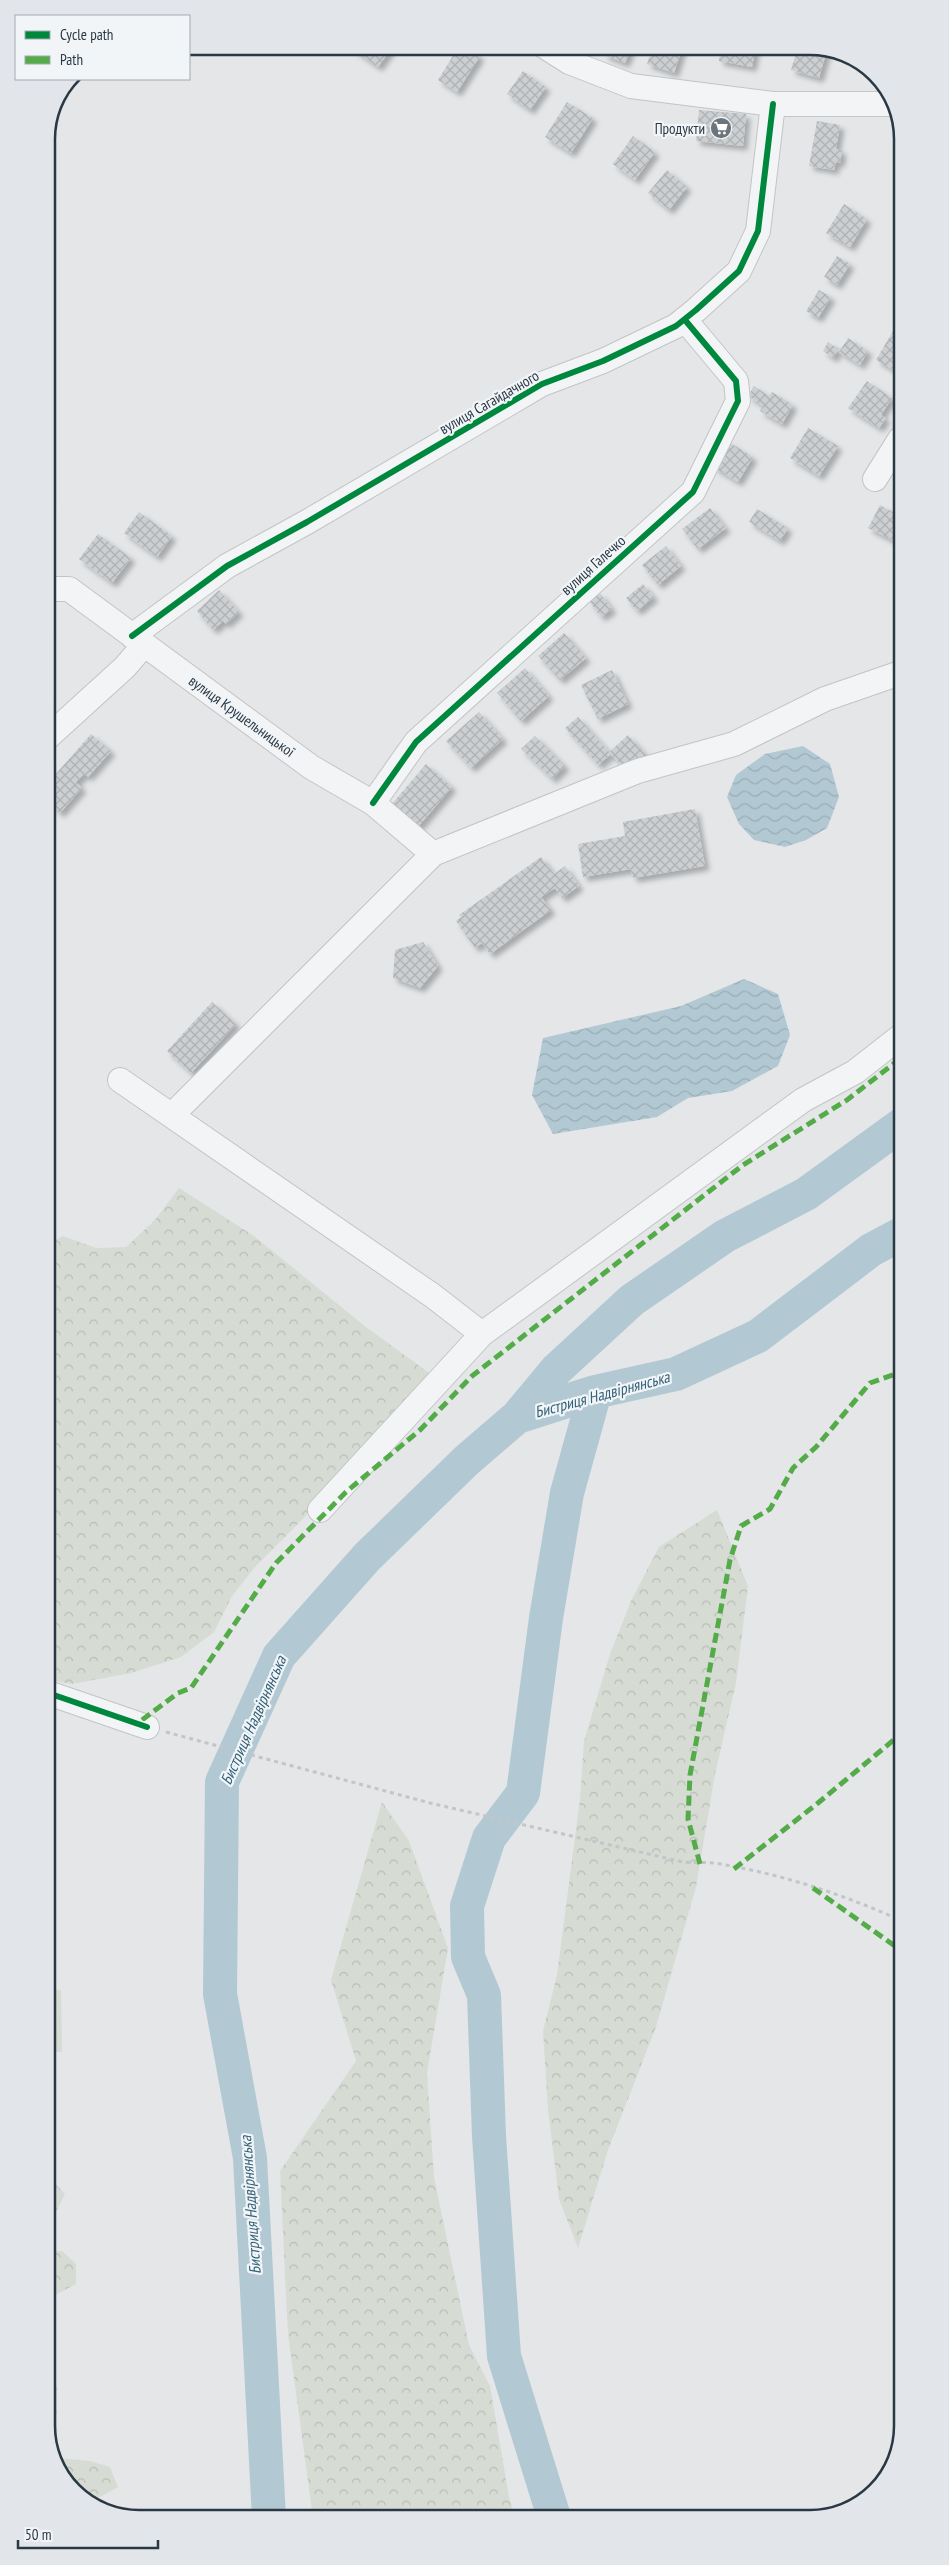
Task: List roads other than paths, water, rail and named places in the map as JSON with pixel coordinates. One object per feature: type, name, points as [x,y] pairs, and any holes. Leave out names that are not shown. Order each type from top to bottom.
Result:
[{"type":"street","points":[[558,55],[569,62],[631,86],[773,104],[886,104]]},
{"type":"street","name":"вулиця Сагайдачного","points":[[55,731],[125,667],[138,641],[227,566],[307,522],[542,384],[603,361],[676,326],[684,320],[739,271],[758,231],[773,104]]},
{"type":"street","name":"вулиця Галечко","points":[[373,803],[416,742],[693,492],[738,401],[736,381],[684,320]]},
{"type":"street","points":[[875,479],[894,454]]},
{"type":"street","name":"вулиця Крушельницької","points":[[55,589],[70,589],[311,767],[373,803],[433,854]]},
{"type":"street","points":[[173,1114],[433,854],[638,772],[734,744],[825,699],[894,674]]},
{"type":"street","points":[[320,1510],[482,1334],[803,1100],[855,1072],[894,1041]]},
{"type":"street","points":[[120,1080],[173,1114],[432,1296],[482,1334]]},
{"type":"street","points":[[55,1695],[146,1727]]},
{"type":"water","points":[[803,746],[830,764],[839,797],[827,828],[806,840],[785,847],[754,840],[739,824],[727,797],[736,775],[765,754]]},
{"type":"water","points":[[744,979],[778,994],[790,1035],[778,1066],[732,1091],[688,1098],[657,1117],[553,1134],[532,1095],[543,1038],[681,1006]]},
{"type":"waterway","points":[[517,1417],[556,1370],[632,1300],[725,1236],[806,1194],[894,1130]]},
{"type":"waterway","name":"Бистриця Надвірнянська","points":[[269,2510],[250,2158],[220,1994],[222,1782],[279,1656],[367,1557],[467,1460],[517,1417],[595,1392],[676,1374],[758,1336],[871,1250],[894,1238]]},
{"type":"waterway","points":[[552,2510],[504,2356],[489,2136],[484,1995],[468,1957],[467,1906],[489,1838],[523,1793],[546,1618],[567,1493],[595,1392]]},
{"type":"place","name":"Продукти","points":[[721,128]]}]
